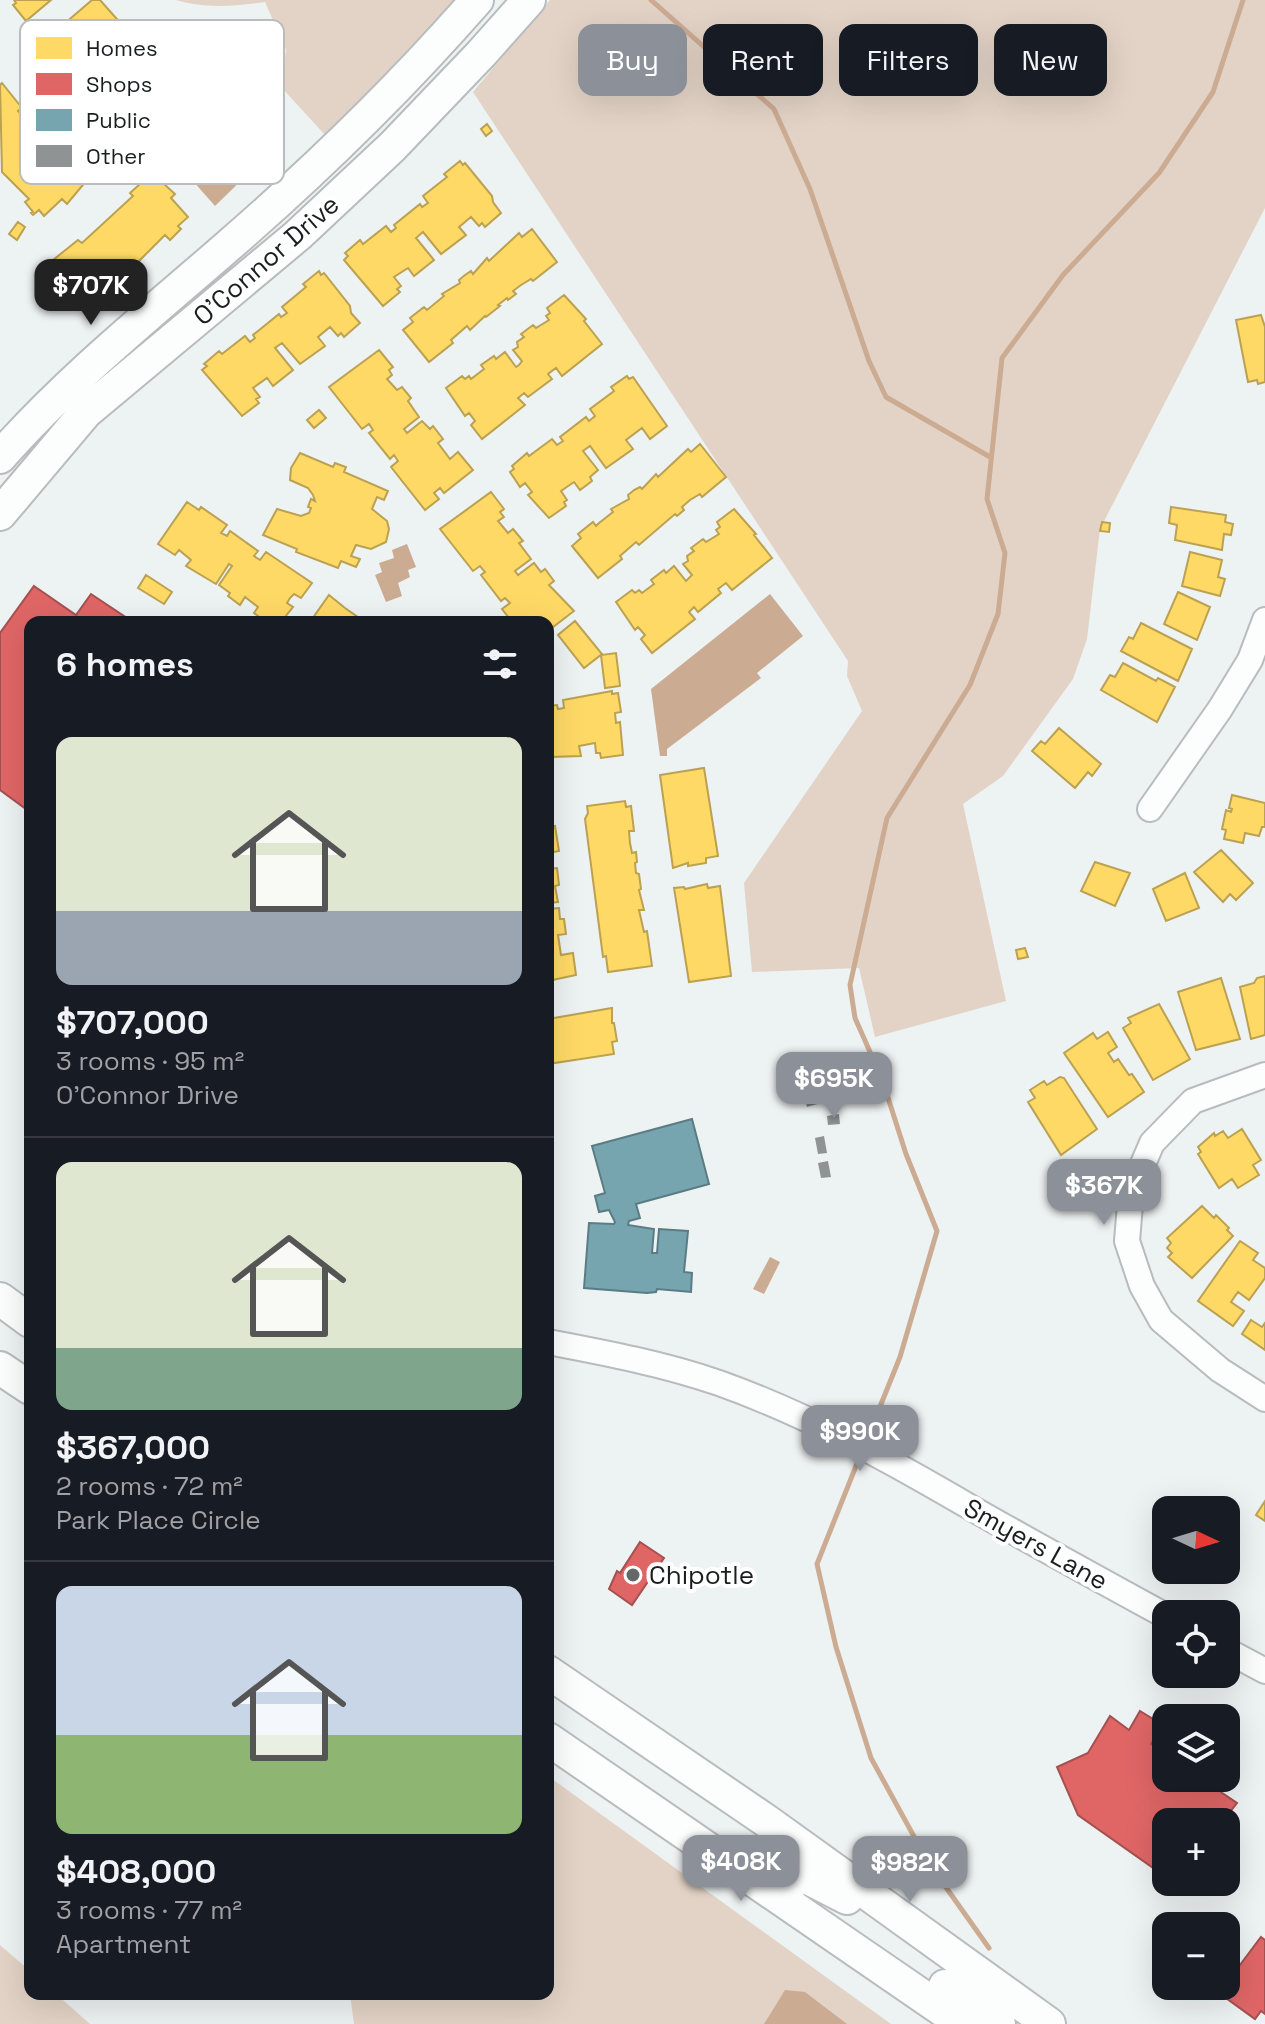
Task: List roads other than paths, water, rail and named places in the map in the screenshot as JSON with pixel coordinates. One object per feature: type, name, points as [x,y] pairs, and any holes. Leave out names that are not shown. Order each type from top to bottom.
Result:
[{"type":"main road","name":"O'Connor Drive","points":[[0,457],[33,419],[78,376],[320,164],[422,63],[477,0]]},
{"type":"main road","name":"O'Connor Drive","points":[[0,514],[86,412],[298,235],[392,147],[529,0]]},
{"type":"main road","points":[[0,1299],[24,1317]]},
{"type":"main road","points":[[0,1368],[24,1384]]},
{"type":"main road","points":[[554,1676],[768,1822],[1049,2024]]},
{"type":"main road","points":[[554,1743],[963,2024]]},
{"type":"main road","points":[[756,1880],[808,1878],[860,1904],[1030,2024]]},
{"type":"main road","points":[[855,1949],[908,1961],[999,2024]]},
{"type":"street","points":[[1150,809],[1250,660],[1265,620]]},
{"type":"street","points":[[1265,1075],[1193,1101],[1152,1143],[1131,1192],[1127,1241],[1142,1286],[1161,1320],[1220,1370],[1265,1399]]},
{"type":"street","name":"Smyers Lane","points":[[554,1343],[684,1372],[820,1425],[1152,1608]]},
{"type":"street","points":[[1240,1658],[1265,1671]]},
{"type":"waterway","points":[[651,0],[774,109],[810,189],[869,361],[886,397],[990,457]]},
{"type":"waterway","points":[[869,1434],[900,1357],[937,1231],[906,1154],[882,1079],[855,1018],[850,985],[887,818],[970,685],[998,614],[1005,553],[987,499],[1002,358],[1063,275],[1159,173],[1213,92],[1243,0]]},
{"type":"waterway","points":[[858,1461],[817,1564],[836,1647],[871,1758],[928,1862],[989,1948]]},
{"type":"place","name":"Chipotle","points":[[633,1575]]}]
